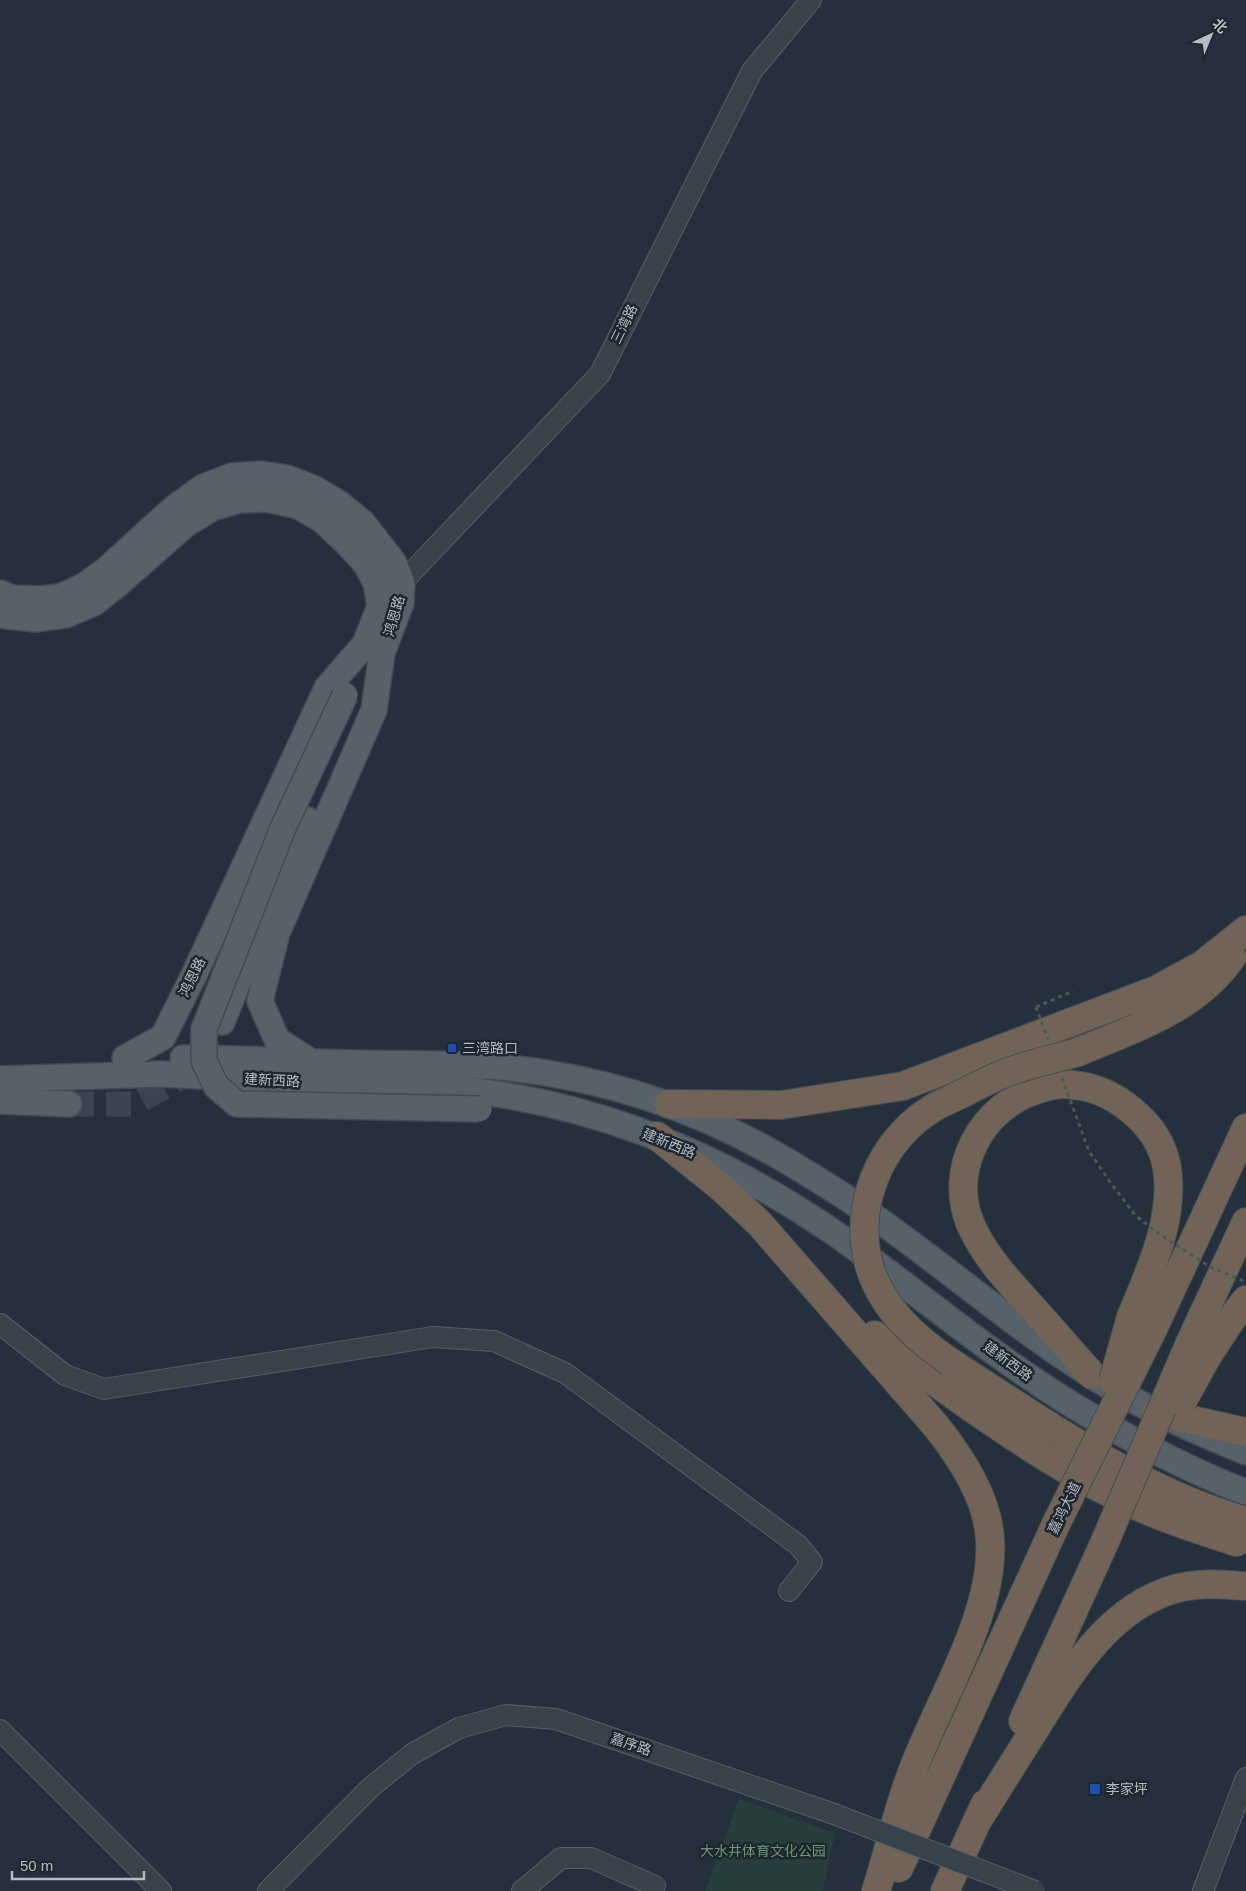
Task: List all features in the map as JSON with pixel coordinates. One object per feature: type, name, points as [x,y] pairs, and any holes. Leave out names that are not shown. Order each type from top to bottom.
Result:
[{"type":"highway","points":[[669,1104],[781,1105],[903,1086],[1156,990],[1202,965],[1246,930]]},
{"type":"highway","points":[[1241,1531],[1194,1503],[1114,1466],[917,1339],[899,1320],[881,1293],[870,1269],[864,1220],[867,1195],[876,1173],[888,1152],[906,1130],[929,1110],[999,1075],[1068,1061],[1153,1021],[1198,994],[1225,967],[1246,937]]},
{"type":"highway","points":[[1092,1375],[998,1270],[981,1244],[970,1222],[964,1199],[963,1177],[967,1159],[975,1140],[984,1126],[1012,1101],[1049,1086],[1071,1084],[1092,1088],[1114,1097],[1131,1110],[1148,1125],[1159,1142],[1166,1161],[1168,1178],[1165,1222],[1142,1322]]},
{"type":"highway","name":"嘉鸿大道","points":[[888,1891],[1056,1524],[1095,1444],[1142,1322],[1246,1128]]},
{"type":"highway","points":[[657,1136],[722,1188],[899,1356],[1012,1436],[1053,1462],[1139,1507],[1241,1531]]},
{"type":"highway","points":[[945,1891],[1103,1546],[1199,1350],[1246,1222]]},
{"type":"highway","points":[[759,1223],[936,1426],[957,1453],[972,1480],[983,1508],[990,1539],[990,1566],[976,1621],[910,1775],[876,1891]]},
{"type":"highway","points":[[1199,1350],[1235,1314],[1246,1300]]},
{"type":"highway","points":[[1156,1412],[1246,1432]]},
{"type":"highway","points":[[978,1820],[1069,1675],[1109,1629],[1128,1613],[1149,1600],[1178,1588],[1206,1584],[1246,1586]]},
{"type":"main road","name":"鸿恩路","points":[[0,593],[12,598],[38,600],[60,597],[84,586],[107,569],[174,508],[204,487],[232,476],[262,474],[287,478],[315,488],[340,504],[363,523],[382,544],[394,563],[402,582],[401,603],[374,649],[328,688],[163,1037],[125,1058]]},
{"type":"main road","name":"鸿恩路","points":[[0,613],[6,616],[36,619],[66,615],[94,603],[186,524],[212,508],[239,500],[267,499],[298,506],[322,520],[366,564],[376,583],[380,606],[374,649],[374,710],[277,933],[260,1001],[277,1040],[312,1062]]},
{"type":"main road","points":[[374,649],[345,695],[283,828],[204,1029],[204,1061],[216,1086],[237,1104],[479,1109],[594,1115]]},
{"type":"main road","points":[[222,1022],[271,901],[338,754],[374,649]]},
{"type":"main road","name":"建新西路","points":[[0,1061],[248,1058],[312,1062],[498,1067],[574,1077],[619,1088],[669,1104],[746,1139],[784,1159],[874,1217],[1033,1335],[1092,1375],[1156,1412],[1246,1452]]},
{"type":"main road","name":"建新西路","points":[[0,1079],[161,1074],[467,1090],[507,1095],[594,1115],[657,1136],[715,1162],[756,1184],[833,1232],[1012,1365],[1052,1392],[1095,1418],[1190,1469],[1246,1492]]},
{"type":"main road","points":[[0,1101],[69,1104]]},
{"type":"street","name":"三湾路","points":[[380,606],[600,374],[752,72],[811,0]]},
{"type":"street","points":[[0,1324],[66,1375],[104,1389],[433,1337],[494,1341],[565,1373],[798,1545],[812,1562],[789,1591]]},
{"type":"street","name":"嘉序路","points":[[268,1891],[371,1787],[412,1754],[459,1728],[506,1715],[556,1719],[834,1814],[1035,1891]]},
{"type":"street","points":[[0,1730],[161,1891]]},
{"type":"street","points":[[1203,1891],[1246,1778]]},
{"type":"street","points":[[522,1891],[561,1858],[591,1858],[655,1886]]},
{"type":"path","points":[[1049,1043],[1036,1006],[1073,992]]},
{"type":"path","points":[[1068,1061],[1089,1151],[1135,1214],[1159,1234],[1210,1266],[1246,1282]]},
{"type":"green space","name":"大水井体育文化公园","points":[[739,1799],[835,1833],[823,1891],[705,1891]]},
{"type":"tunnel","points":[[69,1104],[133,1104],[175,1081],[189,1063]]},
{"type":"place","name":"三湾路口","points":[[452,1048]]},
{"type":"place","name":"李家坪","points":[[1095,1789]]}]
